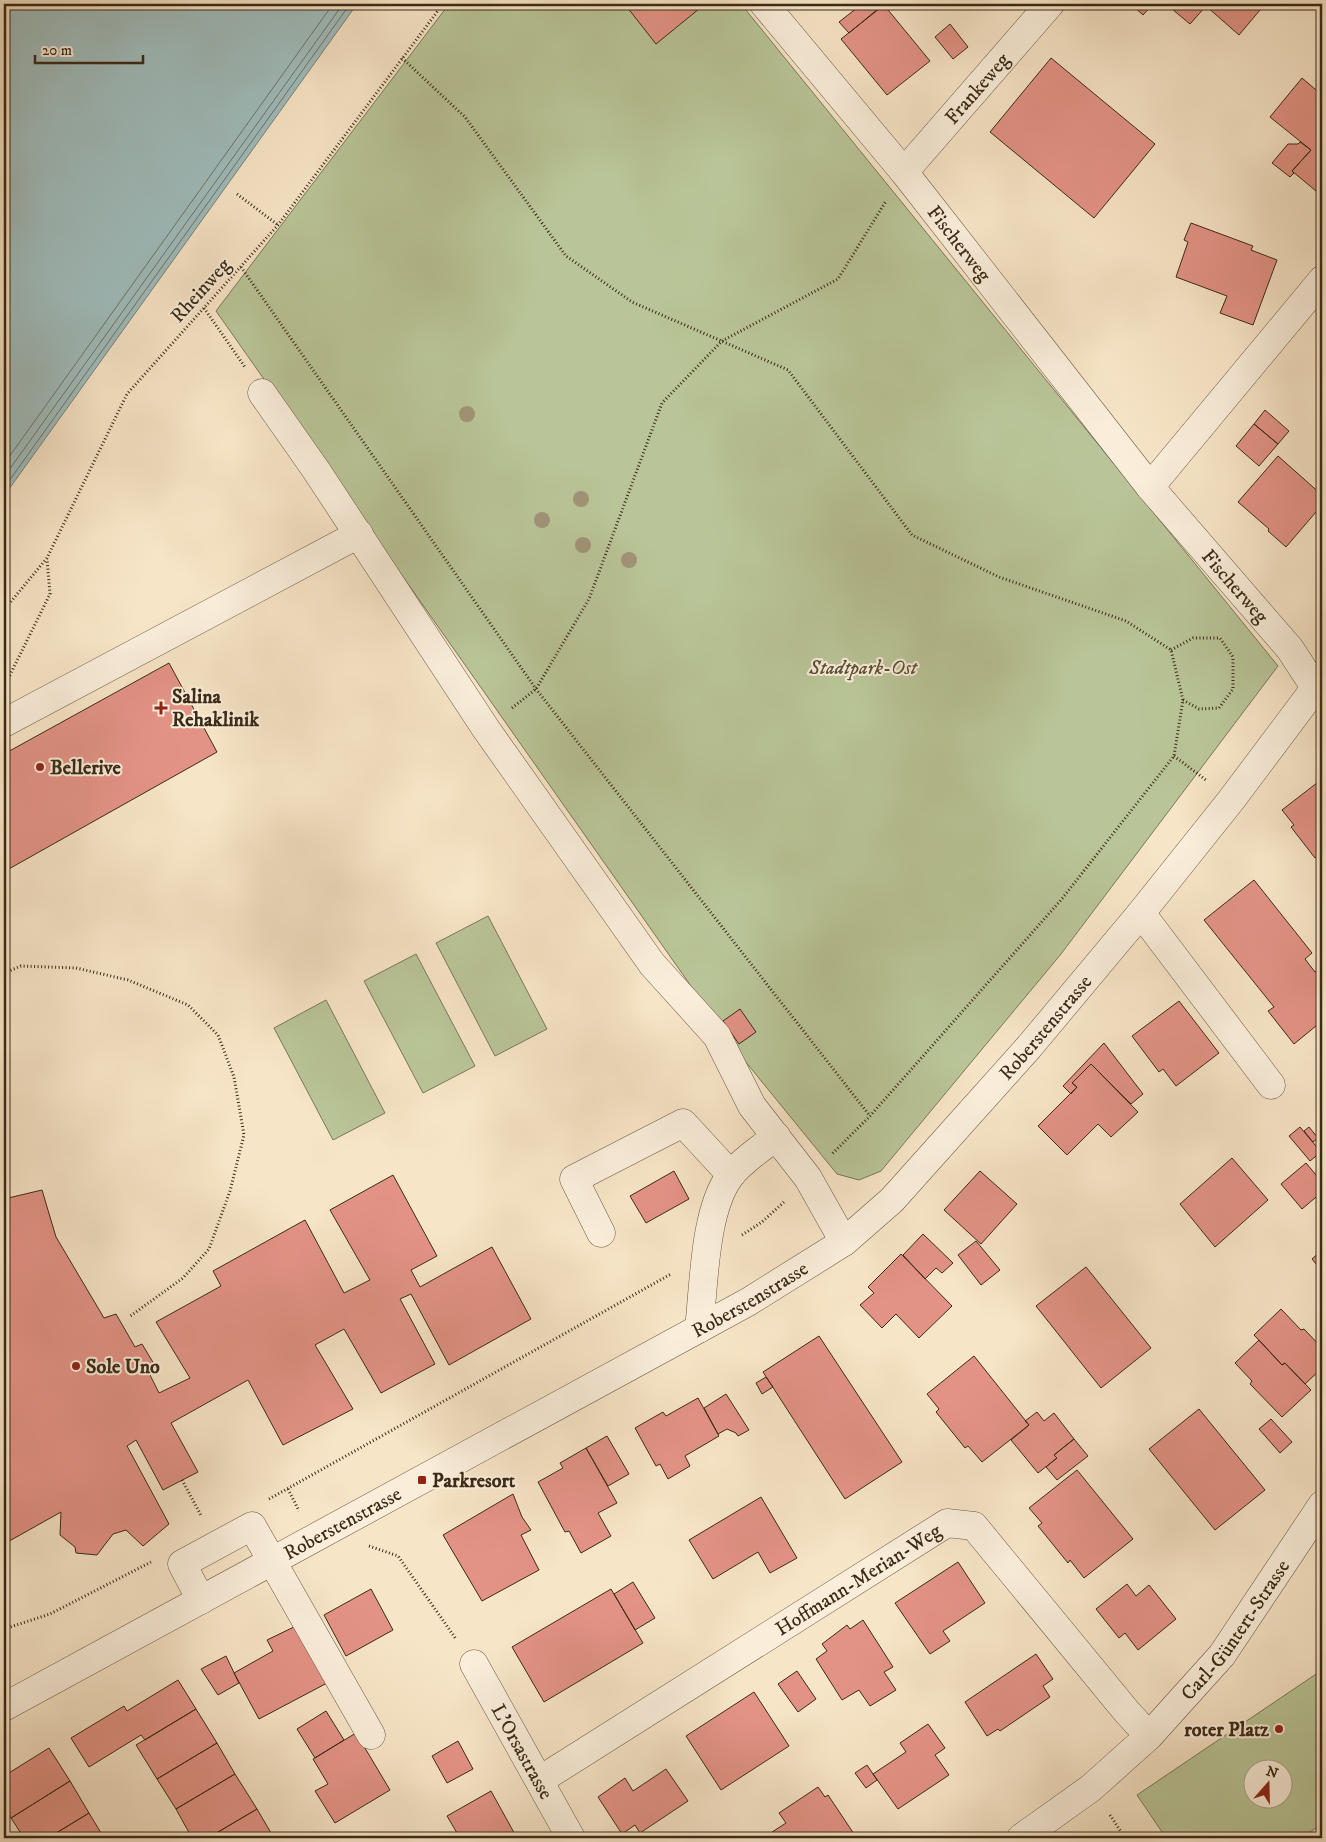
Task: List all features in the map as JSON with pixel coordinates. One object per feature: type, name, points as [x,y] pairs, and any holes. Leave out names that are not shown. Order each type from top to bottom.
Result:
[{"type":"street","name":"Fischerweg","points":[[764,4],[904,172],[1150,487],[1290,648],[1320,688]]},
{"type":"street","name":"Frankeweg","points":[[904,172],[1050,4]]},
{"type":"street","points":[[1150,487],[1322,280]]},
{"type":"street","points":[[262,393],[359,534],[486,729],[652,964],[717,1036],[752,1106],[808,1178],[844,1242]]},
{"type":"street","points":[[4,723],[359,534]]},
{"type":"street","name":"Roberstenstrasse","points":[[4,1707],[699,1329],[795,1274],[844,1242],[892,1200],[1029,1047],[1141,913],[1320,688]]},
{"type":"street","points":[[1141,913],[1271,1085]]},
{"type":"street","points":[[601,1233],[574,1179],[684,1123],[731,1175]]},
{"type":"street","points":[[699,1329],[712,1215],[720,1192],[731,1175],[776,1136]]},
{"type":"street","name":"Carl-Güntert-Strasse","points":[[1021,1838],[1091,1788],[1149,1736],[1222,1655],[1322,1505]]},
{"type":"street","name":"Hoffmann-Merian-Weg","points":[[540,1780],[947,1523],[974,1526],[1126,1712],[1149,1736]]},
{"type":"street","points":[[201,1600],[182,1564],[252,1526],[371,1735]]},
{"type":"street","name":"L'Orsastrasse","points":[[474,1664],[571,1838]]},
{"type":"path","name":"Rheinweg","points":[[4,610],[47,558],[128,394],[278,225],[443,4]]},
{"type":"path","points":[[264,1501],[708,1254],[762,1222],[870,1116],[1062,900],[1174,756],[1183,700],[1171,650],[1126,621],[999,577],[912,535],[788,370],[632,302],[566,256],[465,117],[402,58]]},
{"type":"path","points":[[486,729],[536,689],[589,599],[662,403],[722,341],[838,279],[904,172]]},
{"type":"path","points":[[237,194],[278,225]]},
{"type":"path","points":[[240,267],[536,689],[870,1116]]},
{"type":"path","points":[[204,308],[262,393]]},
{"type":"path","points":[[4,687],[50,594],[47,558]]},
{"type":"path","points":[[1171,650],[1193,638],[1220,638],[1233,658],[1233,689],[1218,708],[1199,710],[1183,700]]},
{"type":"path","points":[[1174,756],[1232,799]]},
{"type":"path","points":[[4,973],[21,966],[76,968],[128,980],[188,1005],[218,1035],[234,1077],[244,1135],[230,1191],[209,1249],[183,1278],[129,1317]]},
{"type":"path","points":[[182,1480],[205,1522]]},
{"type":"path","points":[[288,1489],[312,1540]]},
{"type":"path","points":[[360,1543],[398,1556],[474,1664]]},
{"type":"path","points":[[4,1635],[5,1628],[50,1614],[158,1558]]},
{"type":"green space","name":"Stadtpark-Ost","points":[[449,4],[741,4],[1278,666],[1061,954],[881,1171],[859,1180],[837,1174],[736,1050],[216,311]]},
{"type":"green space","points":[[488,916],[547,1029],[495,1056],[436,943]]},
{"type":"green space","points":[[416,954],[475,1066],[423,1093],[364,981]]},
{"type":"green space","points":[[326,1000],[385,1113],[333,1140],[274,1028]]},
{"type":"green space","name":"roter Platz","points":[[1322,1670],[1322,1824],[1301,1838],[1166,1838],[1137,1795]]},
{"type":"water","points":[[4,4],[357,4],[4,496]]},
{"type":"building","points":[[630,4],[705,4],[656,44],[627,7]]},
{"type":"building","points":[[862,4],[876,4],[879,8],[849,33],[839,22]]},
{"type":"building","points":[[1131,4],[1153,4],[1143,15]]},
{"type":"building","points":[[1166,4],[1265,4],[1239,35],[1206,6],[1190,24]]},
{"type":"building","points":[[884,5],[930,61],[887,95],[841,39]]},
{"type":"building","points":[[950,24],[968,47],[953,59],[935,37]]},
{"type":"building","points":[[1051,58],[1155,144],[1094,218],[990,132]]},
{"type":"building","points":[[1302,78],[1322,95],[1322,196],[1292,171],[1311,150],[1270,117]]},
{"type":"building","points":[[1300,142],[1311,150],[1292,171],[1294,173],[1290,177],[1272,163],[1288,144],[1298,144]]},
{"type":"building","points":[[1191,223],[1253,246],[1251,250],[1277,260],[1253,325],[1220,313],[1227,296],[1176,277],[1188,242],[1184,240]]},
{"type":"building","points":[[1265,410],[1289,431],[1278,444],[1254,424]]},
{"type":"building","points":[[1254,424],[1278,444],[1259,466],[1236,446]]},
{"type":"building","points":[[1278,456],[1322,495],[1322,505],[1286,547],[1268,531],[1269,529],[1238,502]]},
{"type":"building","points":[[169,663],[217,752],[7,870],[4,865],[4,754]]},
{"type":"building","points":[[1322,779],[1322,852],[1315,858],[1291,827],[1294,825],[1282,810]]},
{"type":"building","points":[[1254,880],[1312,953],[1305,959],[1315,972],[1322,967],[1322,1021],[1294,1044],[1268,1011],[1274,1007],[1204,920]]},
{"type":"building","points":[[1179,1001],[1219,1053],[1176,1086],[1163,1069],[1159,1072],[1132,1036]]},
{"type":"building","points":[[740,1009],[756,1032],[739,1044],[723,1021]]},
{"type":"building","points":[[1104,1043],[1143,1094],[1131,1104],[1091,1064],[1072,1083],[1077,1087],[1071,1094],[1063,1086]]},
{"type":"building","points":[[1091,1064],[1138,1112],[1111,1137],[1098,1124],[1067,1155],[1038,1126],[1077,1087],[1072,1083]]},
{"type":"building","points":[[1300,1127],[1321,1152],[1310,1161],[1289,1136]]},
{"type":"building","points":[[1309,1127],[1318,1138],[1313,1142],[1304,1131]]},
{"type":"building","points":[[1232,1158],[1268,1200],[1215,1247],[1180,1204]]},
{"type":"building","points":[[1306,1163],[1322,1182],[1322,1192],[1302,1209],[1281,1184]]},
{"type":"building","points":[[674,1171],[689,1199],[646,1223],[630,1196]]},
{"type":"building","points":[[980,1171],[1017,1204],[981,1244],[944,1210]]},
{"type":"building","name":"Sole Uno","points":[[393,1175],[437,1256],[411,1270],[420,1287],[492,1247],[531,1319],[449,1365],[411,1294],[400,1299],[435,1364],[381,1393],[344,1329],[315,1345],[353,1409],[283,1445],[248,1380],[171,1423],[198,1472],[163,1490],[136,1440],[127,1446],[169,1524],[143,1546],[126,1530],[113,1534],[97,1555],[76,1553],[75,1547],[60,1535],[61,1512],[4,1544],[4,1199],[42,1190],[56,1237],[104,1318],[116,1314],[135,1347],[142,1344],[154,1364],[146,1367],[159,1393],[190,1378],[156,1322],[221,1286],[213,1271],[305,1220],[344,1293],[370,1280],[330,1210]]},
{"type":"building","points":[[923,1234],[953,1263],[942,1273],[936,1268],[925,1279],[903,1255]]},
{"type":"building","points":[[976,1241],[1000,1270],[981,1285],[958,1255]]},
{"type":"building","points":[[1322,1250],[1322,1271],[1312,1259]]},
{"type":"building","points":[[901,1254],[952,1306],[919,1338],[896,1314],[882,1328],[860,1305],[874,1293],[868,1287]]},
{"type":"building","points":[[1086,1267],[1151,1348],[1101,1388],[1036,1306]]},
{"type":"building","points":[[1281,1309],[1322,1348],[1322,1368],[1305,1384],[1285,1363],[1282,1365],[1254,1335]]},
{"type":"building","points":[[819,1336],[902,1462],[845,1499],[763,1372]]},
{"type":"building","points":[[1259,1340],[1282,1365],[1285,1363],[1311,1390],[1282,1417],[1250,1384],[1252,1381],[1235,1363]]},
{"type":"building","points":[[974,1356],[1029,1425],[982,1462],[968,1446],[965,1448],[936,1412],[939,1409],[927,1394]]},
{"type":"building","points":[[766,1377],[773,1387],[762,1394],[756,1383]]},
{"type":"building","points":[[726,1394],[749,1430],[738,1436],[727,1429],[718,1434],[704,1408]]},
{"type":"building","points":[[698,1398],[719,1436],[685,1456],[690,1466],[668,1479],[660,1464],[656,1466],[635,1428],[663,1412],[666,1416]]},
{"type":"building","points":[[1199,1409],[1265,1490],[1215,1530],[1149,1449]]},
{"type":"building","points":[[1037,1412],[1044,1421],[1054,1413],[1074,1439],[1054,1455],[1057,1458],[1038,1473],[1011,1440],[1029,1425],[1025,1421]]},
{"type":"building","points":[[1271,1419],[1292,1442],[1280,1453],[1259,1429]]},
{"type":"building","points":[[607,1436],[629,1474],[608,1486],[586,1448]]},
{"type":"building","points":[[1074,1439],[1088,1456],[1057,1480],[1046,1467],[1057,1458],[1054,1455]]},
{"type":"building","points":[[586,1448],[617,1503],[598,1513],[611,1536],[581,1553],[569,1531],[565,1532],[538,1482],[563,1468],[560,1463]]},
{"type":"building","points":[[1077,1470],[1133,1539],[1084,1578],[1070,1560],[1068,1563],[1038,1526],[1042,1523],[1029,1508]]},
{"type":"building","points":[[513,1494],[522,1517],[531,1530],[521,1535],[539,1570],[482,1601],[443,1535]]},
{"type":"building","points":[[761,1497],[797,1558],[770,1573],[758,1552],[713,1579],[689,1540]]},
{"type":"building","points":[[958,1562],[985,1603],[943,1631],[950,1641],[930,1654],[895,1603]]},
{"type":"building","points":[[633,1582],[655,1618],[635,1630],[614,1594]]},
{"type":"building","points":[[1127,1584],[1136,1596],[1149,1585],[1176,1619],[1138,1650],[1125,1633],[1119,1638],[1096,1609]]},
{"type":"building","points":[[371,1589],[393,1630],[346,1656],[324,1615]]},
{"type":"building","points":[[611,1589],[643,1643],[544,1702],[512,1647]]},
{"type":"building","points":[[863,1620],[893,1667],[884,1672],[896,1690],[870,1706],[859,1690],[842,1700],[816,1659],[827,1651],[822,1644],[847,1625],[850,1629]]},
{"type":"building","points":[[298,1625],[329,1682],[259,1719],[234,1673],[273,1651],[267,1640]]},
{"type":"building","points":[[1036,1654],[1053,1679],[1043,1686],[1050,1697],[1000,1731],[998,1729],[987,1736],[965,1702]]},
{"type":"building","points":[[226,1656],[239,1683],[218,1695],[201,1669]]},
{"type":"building","points":[[797,1671],[816,1699],[798,1712],[778,1684]]},
{"type":"building","points":[[178,1680],[196,1709],[145,1740],[141,1735],[89,1767],[71,1738],[124,1706],[127,1711]]},
{"type":"building","points":[[754,1692],[789,1746],[721,1790],[686,1736]]},
{"type":"building","points":[[196,1709],[217,1743],[157,1779],[136,1745]]},
{"type":"building","points":[[326,1711],[344,1740],[315,1758],[297,1729]]},
{"type":"building","points":[[928,1724],[945,1748],[935,1755],[949,1775],[898,1809],[873,1774],[906,1752],[900,1743]]},
{"type":"building","points":[[356,1733],[390,1790],[335,1823],[315,1791],[328,1784],[313,1759]]},
{"type":"building","points":[[458,1741],[473,1769],[447,1783],[432,1756]]},
{"type":"building","points":[[217,1743],[235,1774],[176,1809],[157,1779]]},
{"type":"building","points":[[49,1748],[70,1781],[11,1818],[4,1806],[4,1776]]},
{"type":"building","points":[[867,1765],[877,1780],[866,1788],[855,1773]]},
{"type":"building","points":[[666,1769],[688,1801],[640,1833],[635,1825],[622,1834],[598,1797],[625,1778],[633,1791]]},
{"type":"building","points":[[235,1774],[257,1809],[208,1838],[192,1838],[176,1809]]},
{"type":"building","points":[[70,1781],[89,1813],[48,1838],[24,1838],[11,1818]]},
{"type":"building","points":[[818,1787],[825,1797],[828,1795],[854,1834],[848,1838],[767,1838],[766,1836],[786,1823],[779,1813]]},
{"type":"building","points":[[491,1791],[517,1838],[460,1838],[447,1816]]},
{"type":"building","points":[[257,1809],[274,1838],[208,1838]]},
{"type":"building","points":[[89,1813],[104,1838],[48,1838]]},
{"type":"place","name":"Salina Rehaklinik","points":[[161,708]]},
{"type":"place","name":"Bellerive","points":[[40,767]]},
{"type":"place","name":"Sole Uno","points":[[76,1366]]},
{"type":"place","name":"Parkresort","points":[[422,1480]]},
{"type":"place","name":"roter Platz","points":[[1279,1729]]}]
